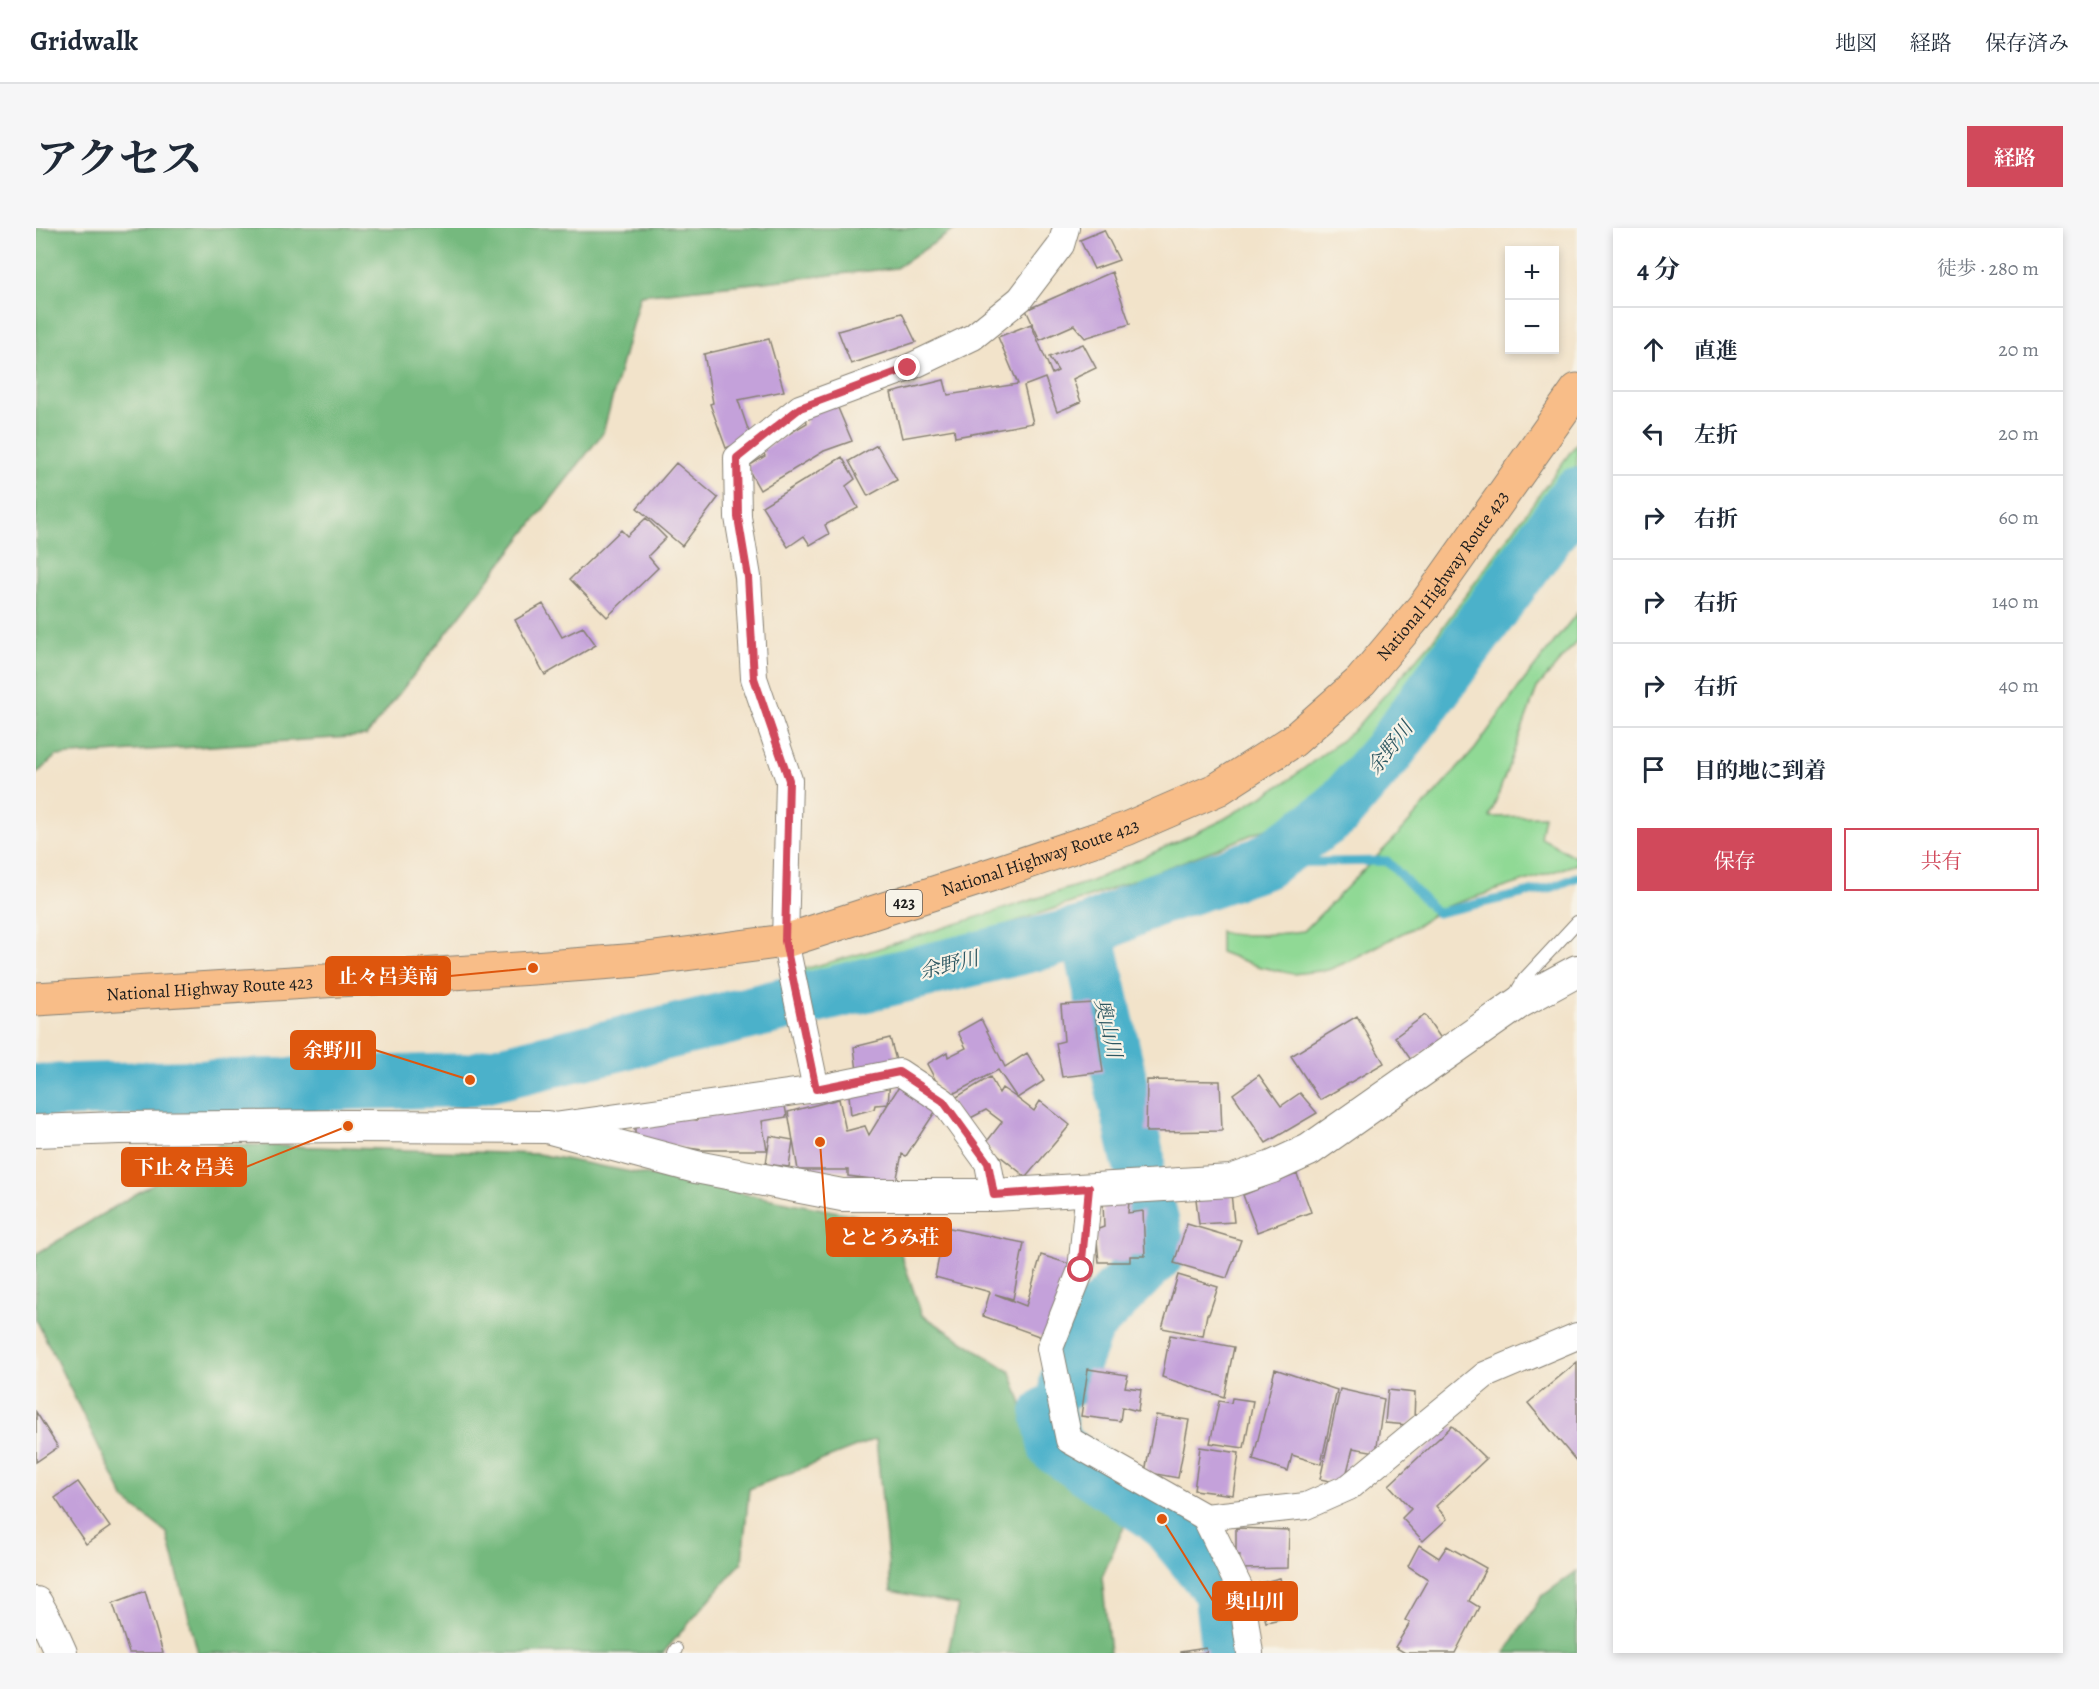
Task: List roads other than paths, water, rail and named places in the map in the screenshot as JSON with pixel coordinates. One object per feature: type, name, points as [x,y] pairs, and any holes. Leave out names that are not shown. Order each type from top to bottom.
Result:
[{"type":"highway","name":"National Highway Route 423","points":[[36,999],[788,952],[993,874],[1126,829],[1218,789],[1293,741],[1361,681],[1425,605],[1577,390]]},
{"type":"street","points":[[816,1089],[788,952],[789,780],[754,678],[748,577],[738,517],[737,458],[800,408],[908,368],[973,337],[1020,299],[1061,245],[1066,228]]},
{"type":"street","points":[[547,1127],[696,1167],[842,1195],[994,1195],[1231,1181],[1272,1167],[1309,1150],[1520,1002],[1577,971]]},
{"type":"street","points":[[36,1131],[337,1126],[547,1127],[816,1089],[899,1072],[943,1101],[988,1163],[994,1195]]},
{"type":"street","points":[[1089,1188],[1081,1270],[1050,1348],[1069,1440],[1206,1517],[1241,1591],[1250,1653]]},
{"type":"street","points":[[1206,1517],[1306,1506],[1348,1487],[1485,1375],[1577,1336]]},
{"type":"street","points":[[36,1603],[61,1653]]},
{"type":"lane","points":[[1505,1013],[1524,979],[1577,922]]},
{"type":"waterway","name":"余野川","points":[[36,1091],[470,1080],[1087,932],[1152,901],[1263,863],[1334,814],[1387,753],[1577,494]]},
{"type":"waterway","points":[[1263,863],[1387,861],[1437,913],[1553,887],[1577,877]]},
{"type":"waterway","name":"奥山川","points":[[1087,932],[1138,1159]]},
{"type":"waterway","name":"奥山川","points":[[1066,1382],[1088,1324],[1159,1252],[1150,1212]]},
{"type":"waterway","name":"奥山川","points":[[1048,1413],[1055,1447],[1162,1519],[1220,1590],[1228,1653]]},
{"type":"place","name":"止々呂美南","points":[[533,968]]},
{"type":"place","name":"余野川","points":[[470,1080]]},
{"type":"place","name":"下止々呂美","points":[[348,1126]]},
{"type":"place","name":"ととろみ荘","points":[[820,1142]]},
{"type":"place","name":"奥山川","points":[[1162,1519]]}]
